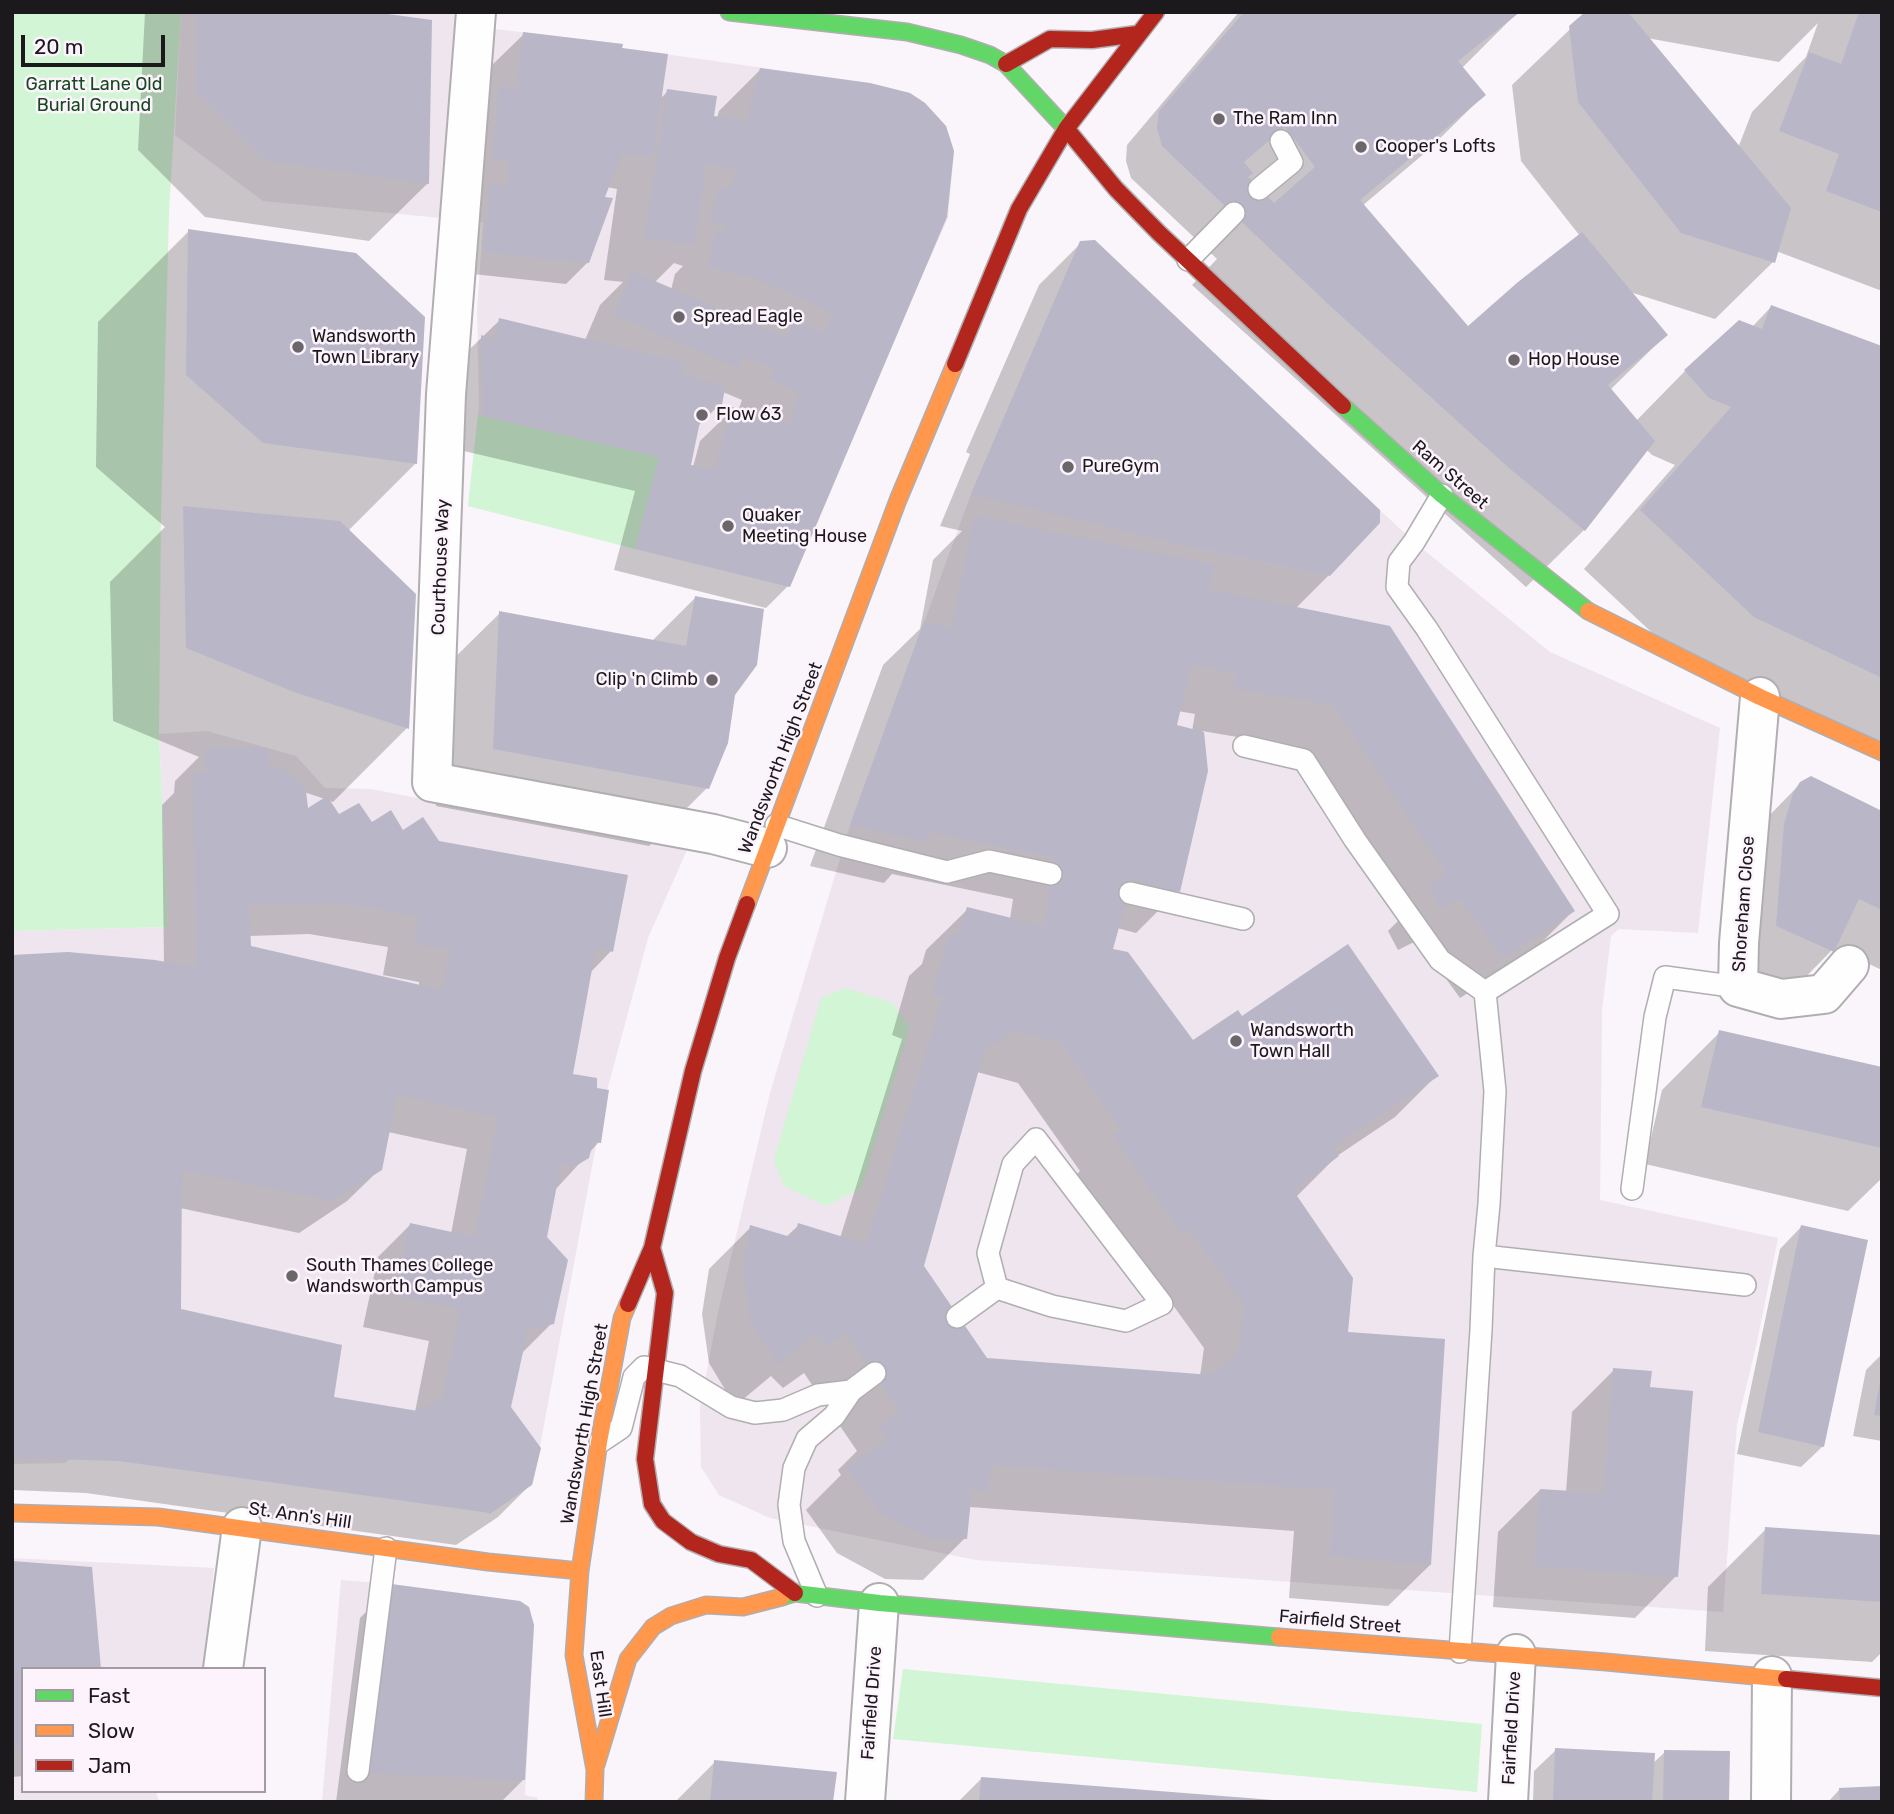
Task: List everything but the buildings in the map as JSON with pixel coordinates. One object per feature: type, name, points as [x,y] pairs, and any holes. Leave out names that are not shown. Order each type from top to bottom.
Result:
[{"type":"main road","points":[[729,12],[811,17],[908,32],[961,45],[1006,64],[1050,39],[1092,40],[1137,34]]},
{"type":"main road","name":"Wandsworth High Street","points":[[580,1571],[599,1442],[622,1318],[652,1248],[693,1071],[727,958],[898,500],[1019,209],[1066,129],[1156,12]]},
{"type":"main road","name":"Ram Street","points":[[1006,64],[1116,188],[1331,395],[1442,495],[1584,609],[1760,696],[1882,752]]},
{"type":"main road","points":[[652,1248],[665,1293],[645,1459],[652,1504],[663,1521],[691,1542],[719,1554],[751,1560],[795,1593]]},
{"type":"main road","name":"St. Ann's Hill","points":[[12,1513],[158,1517],[580,1571]]},
{"type":"main road","name":"East Hill","points":[[580,1571],[575,1667],[595,1770],[594,1802]]},
{"type":"main road","points":[[595,1770],[628,1659],[653,1627],[671,1616],[706,1605],[743,1607],[795,1593]]},
{"type":"main road","name":"Fairfield Street","points":[[795,1593],[879,1604],[1460,1652],[1516,1654],[1882,1688]]},
{"type":"street","name":"Courthouse Way","points":[[476,12],[446,394],[432,782],[713,834],[772,837]]},
{"type":"street","name":"Shoreham Close","points":[[1760,696],[1739,943],[1738,987],[1781,999],[1824,993],[1849,965]]},
{"type":"street","points":[[223,1667],[242,1527]]},
{"type":"street","name":"Fairfield Drive","points":[[865,1802],[879,1604]]},
{"type":"street","name":"Fairfield Drive","points":[[1508,1802],[1516,1654]]},
{"type":"street","points":[[1771,1802],[1772,1676]]},
{"type":"lane","points":[[1259,189],[1292,162],[1282,141]]},
{"type":"lane","points":[[1188,260],[1234,212]]},
{"type":"lane","points":[[1442,495],[1399,562],[1397,587],[1427,628],[1608,914],[1485,992]]},
{"type":"lane","points":[[1244,746],[1304,760],[1355,840],[1440,960],[1485,992],[1495,1091],[1460,1652]]},
{"type":"lane","points":[[772,837],[839,845],[947,872],[989,861],[1051,874]]},
{"type":"lane","points":[[1130,893],[1243,919]]},
{"type":"lane","points":[[1632,1189],[1655,1017],[1665,977],[1738,987]]},
{"type":"lane","points":[[1036,1139],[1162,1304],[1126,1321],[1052,1306],[997,1288],[988,1253],[1013,1164],[1036,1139]]},
{"type":"lane","points":[[1484,1256],[1745,1285]]},
{"type":"lane","points":[[957,1317],[997,1288]]},
{"type":"lane","points":[[599,1442],[621,1427],[634,1377],[644,1367],[689,1380],[731,1407],[755,1413],[783,1410],[818,1395],[851,1391]]},
{"type":"lane","points":[[817,1596],[794,1541],[789,1505],[794,1468],[807,1439],[834,1416],[851,1391],[875,1373]]},
{"type":"lane","points":[[358,1771],[386,1548]]},
{"type":"shaded area","points":[[181,12],[448,12],[486,28],[623,44],[622,48],[870,83],[910,93],[925,103],[946,126],[954,151],[948,218],[885,359],[790,587],[468,506],[479,406],[477,311],[483,222],[263,201],[175,135]]},
{"type":"shaded area","points":[[1037,341],[1191,547],[1330,576],[1380,523],[1380,510],[1414,542],[1550,652],[1720,728],[1698,933],[1619,929],[1611,936],[1602,1010],[1600,1200],[1778,1238],[1737,1425],[1723,1612],[976,1560],[770,1518],[719,1495],[701,1467],[700,1407],[718,1312],[770,1093],[850,825],[971,494]]},
{"type":"shaded area","name":"South Thames College Wandsworth Campus","points":[[207,731],[296,756],[325,788],[371,789],[687,850],[648,938],[604,1102],[533,1484],[490,1514],[479,1504],[419,1492],[75,1456],[65,1463],[12,1464],[12,931],[168,927],[159,734]]},
{"type":"shaded area","points":[[12,1558],[214,1568],[203,1667],[21,1667],[21,1793],[157,1793],[159,1802],[12,1802]]},
{"type":"shaded area","points":[[341,1580],[520,1601],[529,1607],[534,1625],[525,1795],[538,1798],[538,1802],[322,1802]]},
{"type":"green space","name":"Garratt Lane Old Burial Ground","points":[[12,12],[181,12],[169,212],[161,517],[159,734],[168,927],[12,931]]},
{"type":"green space","points":[[478,415],[659,457],[635,549],[468,506]]},
{"type":"green space","points":[[845,988],[893,1003],[909,1028],[861,1188],[826,1206],[784,1186],[774,1160],[821,998]]},
{"type":"green space","points":[[903,1669],[1482,1724],[1477,1792],[893,1739]]},
{"type":"traffic: fast","points":[[729,12],[907,32],[990,55],[1006,64],[1070,133]]},
{"type":"traffic: fast","points":[[1343,406],[1442,495],[1588,611]]},
{"type":"traffic: fast","points":[[782,1597],[795,1593],[879,1603],[1279,1637]]},
{"type":"traffic: slow","points":[[747,904],[898,500],[955,364]]},
{"type":"traffic: slow","points":[[1588,611],[1760,697],[1882,752]]},
{"type":"traffic: slow","points":[[594,1802],[595,1770],[574,1655],[580,1571],[599,1442],[622,1318],[628,1304]]},
{"type":"traffic: slow","points":[[12,1513],[158,1517],[488,1562],[580,1571]]},
{"type":"traffic: slow","points":[[596,1765],[628,1659],[653,1627],[671,1616],[706,1605],[743,1607],[782,1597]]},
{"type":"traffic: slow","points":[[1279,1637],[1786,1679]]},
{"type":"traffic: jam","points":[[955,364],[1019,209],[1066,129],[1156,12]]},
{"type":"traffic: jam","points":[[1006,64],[1050,39],[1092,40],[1137,34]]},
{"type":"traffic: jam","points":[[1070,133],[1116,189],[1159,233],[1343,406]]},
{"type":"traffic: jam","points":[[628,1304],[652,1248],[693,1071],[727,958],[747,904]]},
{"type":"traffic: jam","points":[[652,1248],[665,1293],[645,1459],[652,1504],[663,1521],[691,1542],[719,1554],[751,1560],[795,1593]]},
{"type":"traffic: jam","points":[[1786,1679],[1882,1688]]},
{"type":"place","name":"The Ram Inn","points":[[1219,119]]},
{"type":"place","name":"Cooper's Lofts","points":[[1361,147]]},
{"type":"place","name":"Spread Eagle","points":[[679,317]]},
{"type":"place","name":"Wandsworth Town Library","points":[[298,347]]},
{"type":"place","name":"Hop House","points":[[1514,360]]},
{"type":"place","name":"Flow 63","points":[[702,415]]},
{"type":"place","name":"PureGym","points":[[1068,467]]},
{"type":"place","name":"Quaker Meeting House","points":[[728,526]]},
{"type":"place","name":"Clip 'n Climb","points":[[712,680]]},
{"type":"place","name":"Wandsworth Town Hall","points":[[1236,1041]]},
{"type":"place","name":"South Thames College Wandsworth Campus","points":[[292,1276]]}]
